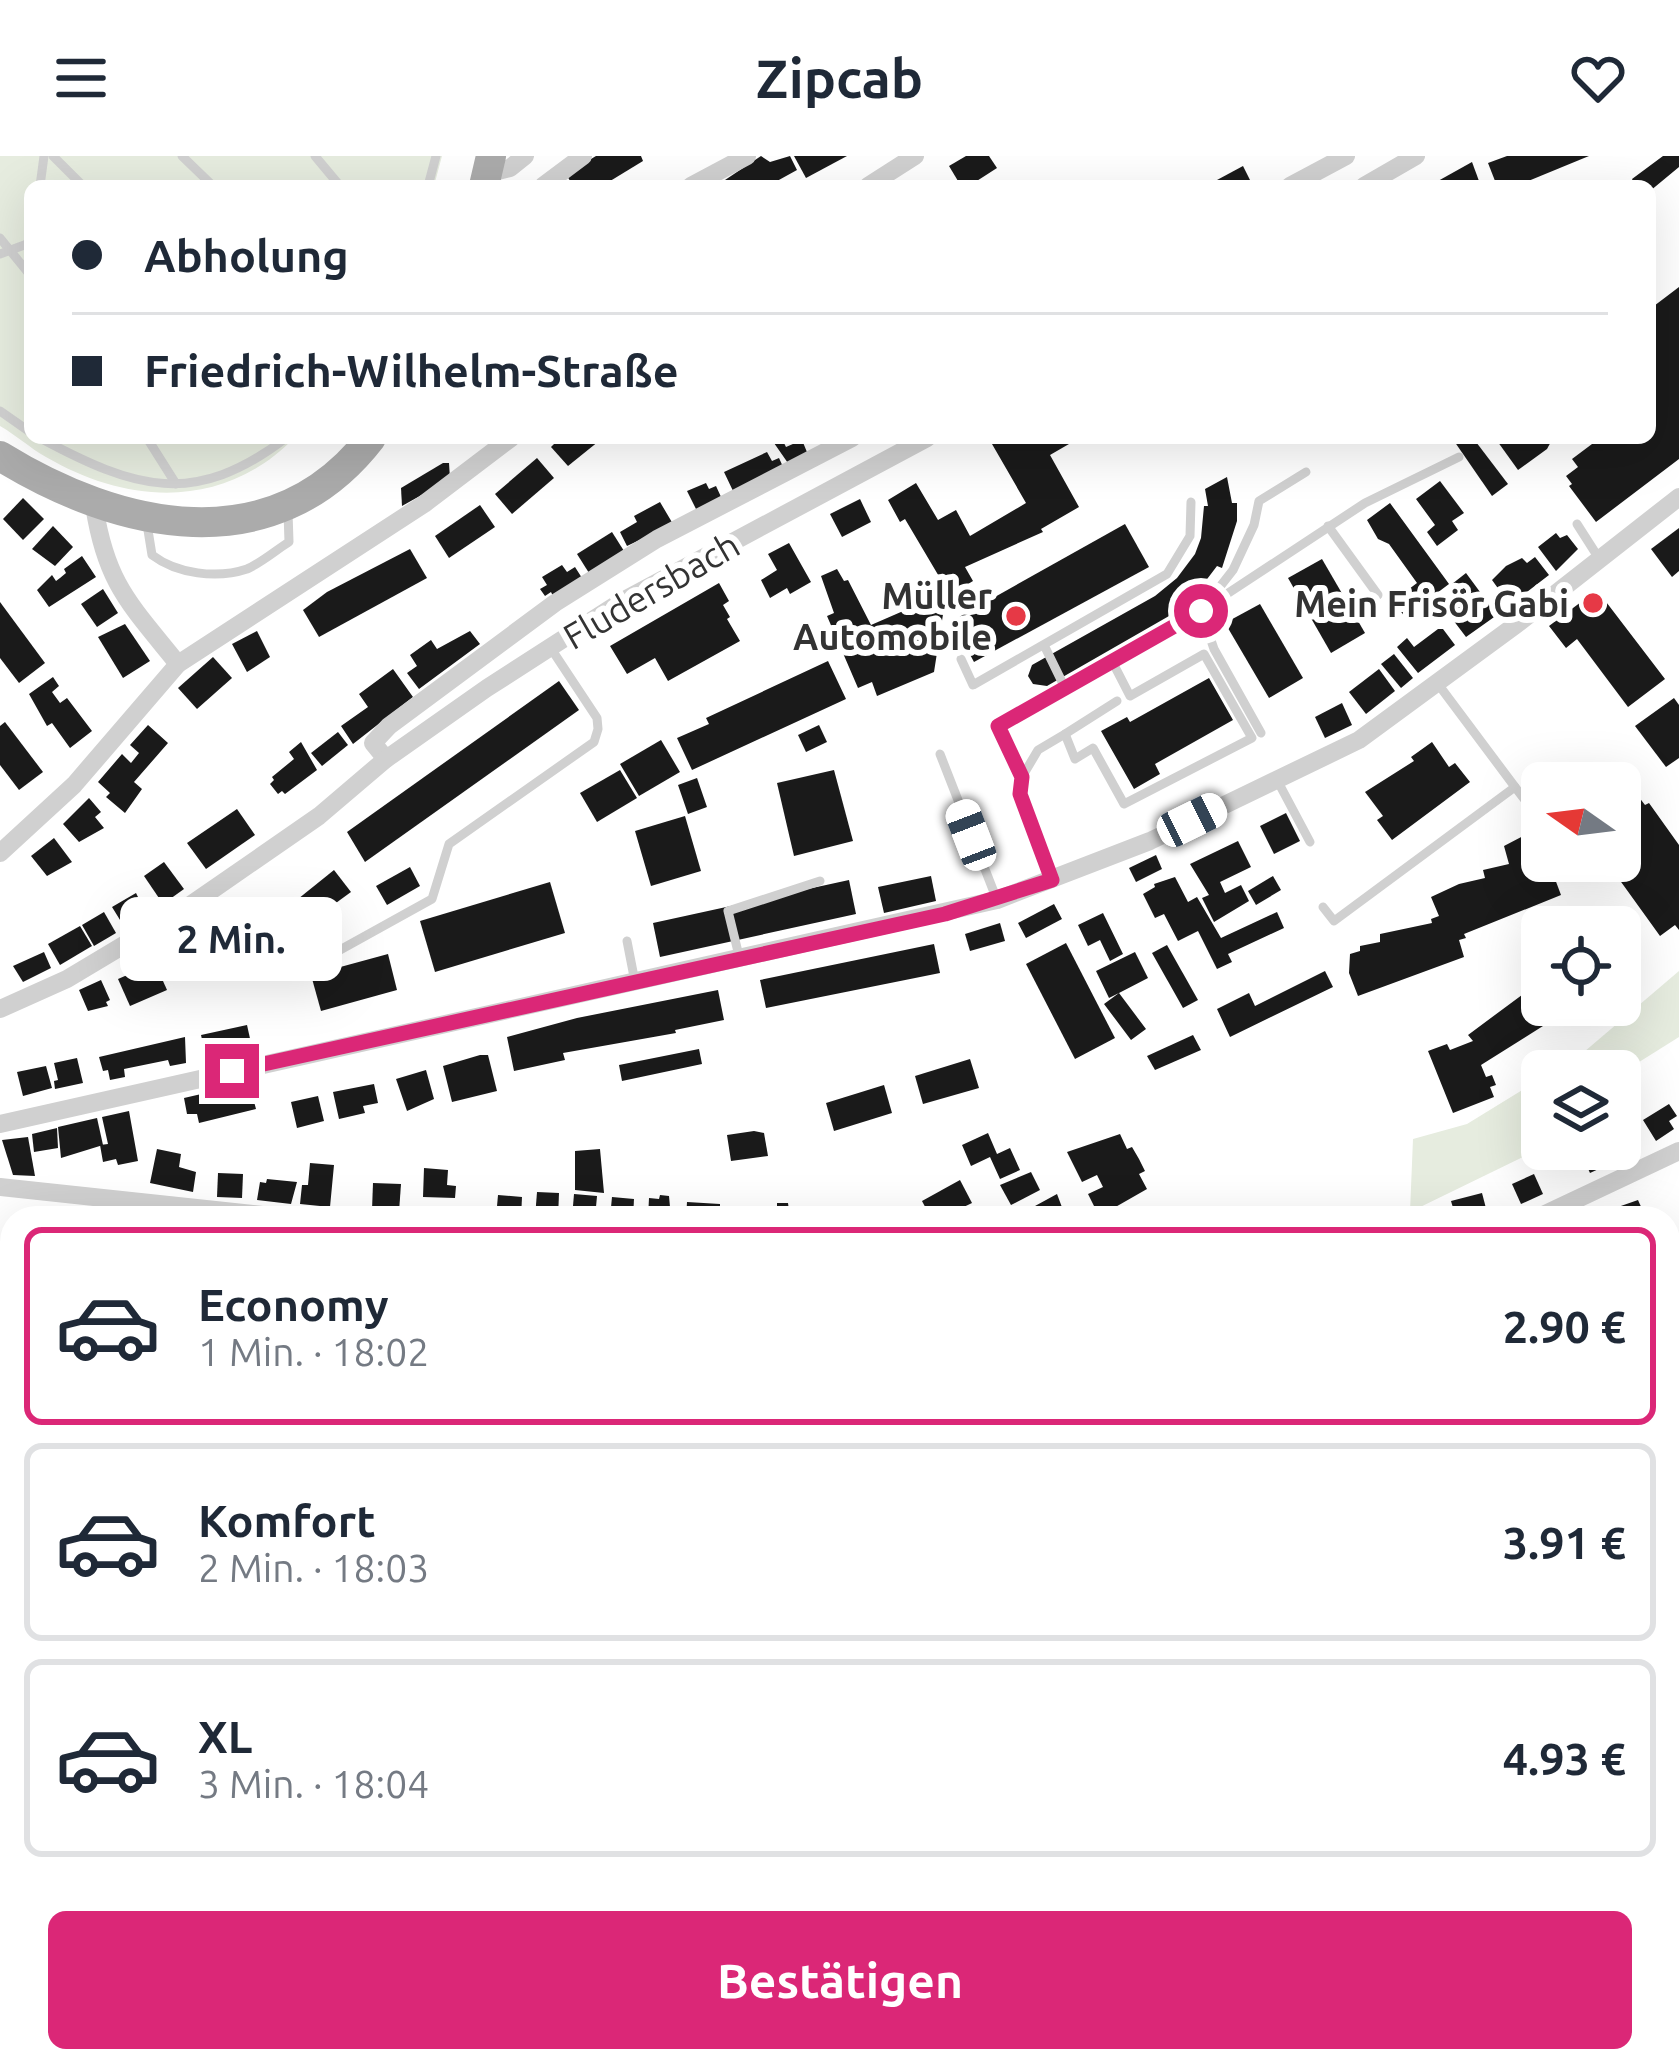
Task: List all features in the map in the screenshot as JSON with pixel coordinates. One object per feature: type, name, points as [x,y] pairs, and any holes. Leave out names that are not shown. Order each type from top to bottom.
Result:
[{"type":"main road","points":[[0,456],[94,505],[182,524],[220,522],[288,504],[324,485],[366,444]]},
{"type":"street","points":[[491,176],[525,156]]},
{"type":"street","points":[[551,180],[584,156]]},
{"type":"street","points":[[703,180],[747,156]]},
{"type":"street","points":[[877,180],[915,156]]},
{"type":"street","points":[[1301,180],[1346,156]]},
{"type":"street","points":[[1374,180],[1416,156]]},
{"type":"street","points":[[0,854],[74,785],[178,664],[424,504],[503,444]]},
{"type":"street","name":"Fludersbach","points":[[380,751],[389,726],[555,603],[657,539],[840,444]]},
{"type":"street","name":"Fludersbach","points":[[0,1010],[68,979],[190,906],[319,816],[380,751],[619,603],[916,444]]},
{"type":"street","points":[[0,1124],[740,960],[998,900],[1052,880],[1150,841],[1359,740],[1679,497]]},
{"type":"street","points":[[94,505],[101,547],[117,587],[178,664]]},
{"type":"street","name":"Fludersbach","points":[[354,753],[380,751]]},
{"type":"street","points":[[1562,1206],[1679,1151]]},
{"type":"street","points":[[0,1187],[178,1206]]},
{"type":"lane","points":[[53,156],[76,180]]},
{"type":"lane","points":[[182,156],[208,180]]},
{"type":"lane","points":[[198,169],[208,156]]},
{"type":"lane","points":[[315,156],[335,180]]},
{"type":"lane","points":[[0,238],[6,253]]},
{"type":"lane","points":[[53,444],[112,472],[177,485],[226,476],[278,444]]},
{"type":"lane","points":[[151,444],[177,485]]},
{"type":"lane","points":[[1022,777],[998,726],[1201,611],[1365,503],[1459,457]]},
{"type":"lane","points":[[1201,611],[1233,570],[1254,525],[1259,501],[1306,472]]},
{"type":"lane","points":[[961,659],[973,685],[1167,574],[1190,536],[1191,502]]},
{"type":"lane","points":[[145,519],[152,555],[169,568],[219,572],[248,568],[289,542],[288,504]]},
{"type":"lane","points":[[1577,524],[1600,560]]},
{"type":"lane","points":[[1328,526],[1378,595]]},
{"type":"lane","points":[[1201,611],[1214,649],[1262,733]]},
{"type":"lane","points":[[1044,645],[1065,688]]},
{"type":"lane","points":[[302,970],[432,899],[449,844],[594,742],[597,718],[550,647]]},
{"type":"lane","points":[[1065,734],[1075,758],[1093,748],[1124,804],[1252,739],[1204,654],[1130,696],[1113,662]]},
{"type":"lane","points":[[1438,684],[1521,796]]},
{"type":"lane","points":[[1052,880],[1020,794],[1022,777],[1038,750],[1117,701]]},
{"type":"lane","points":[[940,754],[998,900]]},
{"type":"lane","points":[[1276,778],[1310,842]]},
{"type":"lane","points":[[1323,907],[1334,922],[1515,788]]},
{"type":"lane","points":[[740,960],[728,910],[820,881]]},
{"type":"lane","points":[[627,941],[635,982]]},
{"type":"shaded area","points":[[0,156],[442,156],[436,180],[24,180],[24,442],[0,426]]},
{"type":"shaded area","points":[[27,444],[287,444],[237,478],[174,492],[110,484]]},
{"type":"shaded area","points":[[1679,971],[1679,1037],[1641,1061],[1641,1050],[1586,1050],[1614,1026],[1641,1026],[1641,1003]]},
{"type":"shaded area","points":[[1521,1091],[1521,1158],[1422,1206],[1410,1206],[1413,1139],[1467,1124]]},
{"type":"building","points":[[596,156],[641,156],[643,161],[612,180],[570,180],[566,174]]},
{"type":"building","points":[[761,156],[770,162],[790,156],[797,170],[779,180],[725,180]]},
{"type":"building","points":[[794,156],[847,156],[806,178]]},
{"type":"building","points":[[966,156],[989,156],[997,168],[978,180],[957,180],[949,166]]},
{"type":"building","points":[[1507,156],[1589,156],[1531,180],[1495,180],[1488,163]]},
{"type":"building","points":[[1663,156],[1679,156],[1679,167],[1656,186],[1656,180],[1632,179]]},
{"type":"building","points":[[1472,162],[1479,180],[1440,180]]},
{"type":"building","points":[[1243,166],[1250,180],[1217,180]]},
{"type":"building","points":[[1679,287],[1679,459],[1596,522],[1566,476],[1578,467],[1572,459],[1592,444],[1656,444],[1656,304]]},
{"type":"building","points":[[554,444],[595,444],[568,466],[551,447]]},
{"type":"building","points":[[775,444],[804,444],[809,457],[790,466]]},
{"type":"building","points":[[992,444],[1069,444],[1050,455],[1079,507],[1041,529],[1043,532],[965,567],[973,581],[950,595],[905,519],[900,522],[888,500],[916,483],[938,520],[956,510],[970,536],[1026,503]]},
{"type":"building","points":[[1456,444],[1478,444],[1508,484],[1492,496]]},
{"type":"building","points":[[1499,444],[1550,444],[1547,449],[1518,470]]},
{"type":"building","points":[[767,452],[772,461],[779,458],[784,469],[734,493],[724,472]]},
{"type":"building","points":[[537,458],[554,478],[512,514],[495,494]]},
{"type":"building","points":[[449,463],[450,479],[402,506],[401,488]]},
{"type":"building","points":[[1227,477],[1232,503],[1237,503],[1237,521],[1222,568],[1217,566],[1176,612],[1047,686],[1033,684],[1028,676],[1032,665],[1155,596],[1177,578],[1201,538],[1204,506],[1208,506],[1205,489]]},
{"type":"building","points":[[1440,481],[1464,513],[1452,521],[1458,530],[1437,546],[1427,532],[1435,525],[1416,499]]},
{"type":"building","points":[[706,483],[709,489],[716,486],[722,499],[697,511],[687,491]]},
{"type":"building","points":[[23,498],[44,519],[23,540],[3,519]]},
{"type":"building","points":[[860,499],[871,522],[842,537],[830,514]]},
{"type":"building","points":[[660,502],[673,524],[627,546],[620,532],[637,522],[634,516]]},
{"type":"building","points":[[1390,503],[1449,584],[1405,617],[1393,601],[1417,583],[1367,520]]},
{"type":"building","points":[[480,505],[495,527],[449,558],[435,536]]},
{"type":"building","points":[[1125,524],[1149,567],[974,662],[952,621]]},
{"type":"building","points":[[53,526],[73,547],[55,566],[32,549]]},
{"type":"building","points":[[1679,528],[1679,571],[1672,577],[1651,549]]},
{"type":"building","points":[[612,532],[624,551],[589,573],[577,554]]},
{"type":"building","points":[[1556,533],[1560,538],[1567,535],[1578,549],[1556,571],[1538,547]]},
{"type":"building","points":[[789,543],[811,582],[770,598],[761,580],[777,570],[768,554]]},
{"type":"building","points":[[410,549],[427,578],[319,637],[303,610],[327,592]]},
{"type":"building","points":[[82,556],[96,577],[49,607],[37,590],[52,575],[56,581],[60,578]]},
{"type":"building","points":[[1535,557],[1549,575],[1510,605],[1492,580],[1506,566]]},
{"type":"building","points":[[1322,559],[1365,633],[1331,653],[1288,578]]},
{"type":"building","points":[[562,565],[567,572],[575,567],[582,578],[545,596],[540,589],[547,585],[542,577]]},
{"type":"building","points":[[837,569],[848,580],[871,625],[940,595],[944,608],[934,672],[877,696],[872,682],[858,688],[827,616],[834,613],[821,576]]},
{"type":"building","points":[[1466,573],[1497,615],[1466,637],[1447,612],[1465,605],[1452,584]]},
{"type":"building","points":[[719,583],[729,601],[723,605],[727,619],[740,641],[668,681],[655,658],[627,674],[610,646]]},
{"type":"building","points":[[103,589],[118,613],[97,627],[81,604]]},
{"type":"building","points":[[1597,590],[1665,679],[1628,707],[1577,639],[1566,648],[1549,626]]},
{"type":"building","points":[[0,602],[45,663],[19,683],[0,658]]},
{"type":"building","points":[[1260,604],[1303,678],[1269,698],[1225,623]]},
{"type":"building","points":[[125,624],[150,661],[123,678],[98,637]]},
{"type":"building","points":[[1438,629],[1455,645],[1418,673],[1397,647],[1407,638],[1414,647]]},
{"type":"building","points":[[257,631],[270,657],[247,672],[232,644]]},
{"type":"building","points":[[470,631],[480,644],[419,689],[407,673],[417,666],[410,655],[431,640],[437,649]]},
{"type":"building","points":[[1394,654],[1413,678],[1401,688],[1381,664]]},
{"type":"building","points":[[213,657],[232,678],[197,709],[178,688]]},
{"type":"building","points":[[828,661],[846,699],[692,770],[677,738],[709,724],[706,718]]},
{"type":"building","points":[[393,669],[413,697],[353,744],[341,726],[368,707],[359,694]]},
{"type":"building","points":[[1379,669],[1395,691],[1366,714],[1349,692]]},
{"type":"building","points":[[53,677],[59,686],[52,692],[60,703],[67,698],[92,731],[70,748],[52,723],[47,726],[29,694]]},
{"type":"building","points":[[1209,678],[1233,720],[1155,764],[1160,774],[1134,789],[1101,731],[1127,717],[1130,722]]},
{"type":"building","points":[[559,681],[579,710],[365,862],[347,832]]},
{"type":"building","points":[[1674,698],[1679,705],[1679,758],[1666,767],[1635,726]]},
{"type":"building","points":[[1342,703],[1352,725],[1325,738],[1315,717]]},
{"type":"building","points":[[5,722],[43,772],[19,790],[0,765],[0,726]]},
{"type":"building","points":[[148,725],[168,743],[134,782],[142,789],[125,813],[106,797],[110,793],[98,782],[122,754],[131,763],[139,753],[130,745]]},
{"type":"building","points":[[819,725],[827,742],[806,752],[798,735]]},
{"type":"building","points":[[338,732],[348,745],[322,766],[311,753]]},
{"type":"building","points":[[661,740],[680,772],[639,796],[620,764]]},
{"type":"building","points":[[301,742],[317,770],[285,794],[278,794],[270,784],[272,777],[294,759],[289,752]]},
{"type":"building","points":[[1432,742],[1449,767],[1455,763],[1470,782],[1392,840],[1377,820],[1383,816],[1365,792],[1414,761],[1411,757]]},
{"type":"building","points":[[620,770],[637,798],[597,822],[580,793]]},
{"type":"building","points":[[834,770],[853,841],[794,856],[777,783]]},
{"type":"building","points":[[697,778],[707,807],[688,814],[678,785]]},
{"type":"building","points":[[89,798],[101,812],[95,817],[104,828],[79,842],[63,824]]},
{"type":"building","points":[[1641,800],[1649,803],[1679,845],[1679,930],[1675,925],[1660,936],[1621,882],[1641,882]]},
{"type":"building","points":[[237,809],[255,835],[206,869],[187,843]]},
{"type":"building","points":[[1286,813],[1300,841],[1274,854],[1260,826]]},
{"type":"building","points":[[685,816],[701,871],[651,886],[635,831]]},
{"type":"building","points":[[1521,837],[1521,882],[1556,882],[1561,895],[1521,906],[1521,911],[1464,934],[1466,938],[1459,940],[1464,957],[1358,996],[1349,973],[1350,954],[1360,951],[1360,946],[1380,942],[1380,934],[1432,923],[1439,916],[1431,897],[1485,878],[1483,870],[1509,864],[1504,846]]},
{"type":"building","points":[[54,838],[72,862],[47,876],[31,856]]},
{"type":"building","points":[[1238,841],[1251,867],[1220,882],[1225,893],[1241,885],[1249,901],[1214,922],[1202,898],[1209,895],[1190,864]]},
{"type":"building","points":[[1156,855],[1162,869],[1136,882],[1129,868]]},
{"type":"building","points":[[164,862],[184,889],[163,904],[144,876]]},
{"type":"building","points":[[410,867],[420,886],[387,905],[376,886]]},
{"type":"building","points":[[334,870],[351,892],[303,927],[288,907]]},
{"type":"building","points":[[931,876],[936,901],[884,913],[878,887]]},
{"type":"building","points":[[1273,876],[1281,890],[1256,905],[1248,891]]},
{"type":"building","points":[[1175,877],[1188,902],[1197,897],[1221,938],[1277,912],[1284,928],[1228,954],[1232,962],[1217,969],[1198,931],[1178,941],[1164,914],[1155,918],[1143,894],[1154,884]]},
{"type":"building","points":[[849,880],[856,914],[660,957],[653,923]]},
{"type":"building","points":[[550,882],[565,933],[435,972],[420,921]]},
{"type":"building","points":[[136,893],[141,903],[149,898],[156,910],[125,928],[112,907]]},
{"type":"building","points":[[1054,904],[1062,919],[1026,938],[1018,923]]},
{"type":"building","points":[[240,910],[252,937],[232,946],[221,921]]},
{"type":"building","points":[[104,912],[116,933],[94,946],[82,925]]},
{"type":"building","points":[[1103,913],[1123,954],[1110,961],[1100,940],[1088,946],[1078,925]]},
{"type":"building","points":[[1000,923],[1005,941],[970,951],[965,934]]},
{"type":"building","points":[[80,926],[92,946],[60,965],[48,944]]},
{"type":"building","points":[[204,932],[216,956],[177,976],[165,951]]},
{"type":"building","points":[[1066,943],[1115,1038],[1075,1059],[1026,964]]},
{"type":"building","points":[[934,944],[940,973],[766,1008],[760,980]]},
{"type":"building","points":[[1167,945],[1198,1000],[1183,1008],[1152,953]]},
{"type":"building","points":[[44,952],[51,968],[23,982],[13,966]]},
{"type":"building","points":[[1135,952],[1148,978],[1109,998],[1096,971]]},
{"type":"building","points":[[388,954],[397,990],[321,1011],[311,975]]},
{"type":"building","points":[[155,963],[167,990],[130,1006],[118,979]]},
{"type":"building","points":[[1325,971],[1333,987],[1230,1037],[1217,1009],[1249,993],[1255,1006]]},
{"type":"building","points":[[101,980],[108,1006],[88,1011],[79,990]]},
{"type":"building","points":[[718,990],[724,1020],[563,1053],[565,1060],[514,1071],[507,1037]]},
{"type":"building","points":[[1119,993],[1146,1029],[1131,1040],[1104,1004]]},
{"type":"building","points":[[1521,996],[1521,1026],[1543,1026],[1481,1065],[1486,1077],[1492,1075],[1494,1097],[1453,1113],[1428,1051],[1447,1044],[1450,1050],[1473,1041],[1468,1035]]},
{"type":"building","points":[[247,1025],[253,1052],[207,1062],[201,1035]]},
{"type":"building","points":[[1193,1035],[1201,1050],[1155,1070],[1147,1056]]},
{"type":"building","points":[[185,1037],[186,1063],[170,1066],[168,1060],[124,1069],[125,1077],[110,1080],[108,1070],[103,1071],[99,1057]]},
{"type":"building","points":[[699,1049],[702,1064],[622,1081],[619,1065]]},
{"type":"building","points":[[488,1055],[497,1091],[452,1102],[443,1066]]},
{"type":"building","points":[[77,1058],[83,1083],[55,1089],[54,1063]]},
{"type":"building","points":[[970,1059],[979,1088],[923,1104],[915,1076]]},
{"type":"building","points":[[46,1066],[52,1088],[23,1096],[17,1072]]},
{"type":"building","points":[[426,1070],[434,1099],[407,1111],[396,1079]]},
{"type":"building","points":[[249,1083],[256,1109],[199,1123],[197,1114],[187,1114],[184,1098]]},
{"type":"building","points":[[374,1084],[378,1103],[363,1106],[365,1113],[339,1119],[333,1092]]},
{"type":"building","points":[[884,1085],[892,1113],[834,1131],[826,1103]]},
{"type":"building","points":[[318,1096],[324,1121],[297,1128],[291,1102]]},
{"type":"building","points":[[1669,1104],[1677,1116],[1669,1121],[1674,1129],[1656,1141],[1643,1120]]},
{"type":"building","points":[[129,1111],[138,1161],[103,1162],[100,1145],[108,1144],[102,1117]]},
{"type":"building","points":[[97,1118],[103,1145],[61,1158],[58,1127]]},
{"type":"building","points":[[57,1128],[58,1148],[34,1152],[32,1134]]},
{"type":"building","points":[[764,1133],[768,1156],[731,1161],[727,1135]]},
{"type":"building","points":[[988,1133],[997,1154],[1010,1148],[1020,1170],[1000,1179],[990,1157],[971,1166],[962,1145]]},
{"type":"building","points":[[1120,1134],[1145,1171],[1139,1174],[1147,1189],[1117,1206],[1094,1206],[1088,1194],[1103,1187],[1097,1175],[1082,1182],[1067,1152]]},
{"type":"building","points":[[28,1137],[35,1176],[13,1175],[2,1140]]},
{"type":"building","points":[[157,1149],[181,1154],[179,1167],[196,1172],[193,1192],[150,1183]]},
{"type":"building","points":[[600,1149],[604,1193],[575,1190],[575,1151]]},
{"type":"building","points":[[310,1163],[334,1165],[330,1206],[300,1204],[302,1185],[308,1185]]},
{"type":"building","points":[[424,1168],[448,1170],[447,1185],[456,1186],[455,1198],[423,1197]]},
{"type":"building","points":[[1031,1172],[1040,1190],[1011,1205],[1000,1185]]},
{"type":"building","points":[[218,1173],[243,1174],[242,1198],[217,1197]]},
{"type":"building","points":[[1534,1174],[1543,1194],[1521,1204],[1512,1184]]},
{"type":"building","points":[[960,1180],[972,1203],[925,1206],[922,1201]]},
{"type":"building","points":[[260,1182],[297,1182],[291,1204],[257,1200]]},
{"type":"building","points":[[373,1183],[401,1184],[399,1206],[372,1206]]},
{"type":"building","points":[[537,1192],[559,1193],[558,1206],[536,1206]]},
{"type":"building","points":[[1482,1193],[1485,1206],[1452,1206],[1451,1201]]},
{"type":"building","points":[[574,1194],[597,1196],[596,1206],[573,1206]]},
{"type":"building","points":[[1057,1194],[1062,1206],[1035,1206]]},
{"type":"building","points":[[498,1195],[522,1197],[522,1206],[497,1206]]},
{"type":"building","points":[[669,1196],[670,1206],[649,1206],[649,1198]]},
{"type":"building","points":[[612,1197],[634,1199],[634,1206],[611,1206]]},
{"type":"building","points":[[687,1202],[720,1204],[720,1206],[687,1206]]},
{"type":"place","name":"Mein Frisör Gabi","points":[[1593,603]]},
{"type":"place","name":"Müller Automobile","points":[[1016,616]]},
{"type":"route","points":[[232,1071],[945,914],[1052,880],[1020,794],[1022,777],[998,726],[1201,611]]}]
